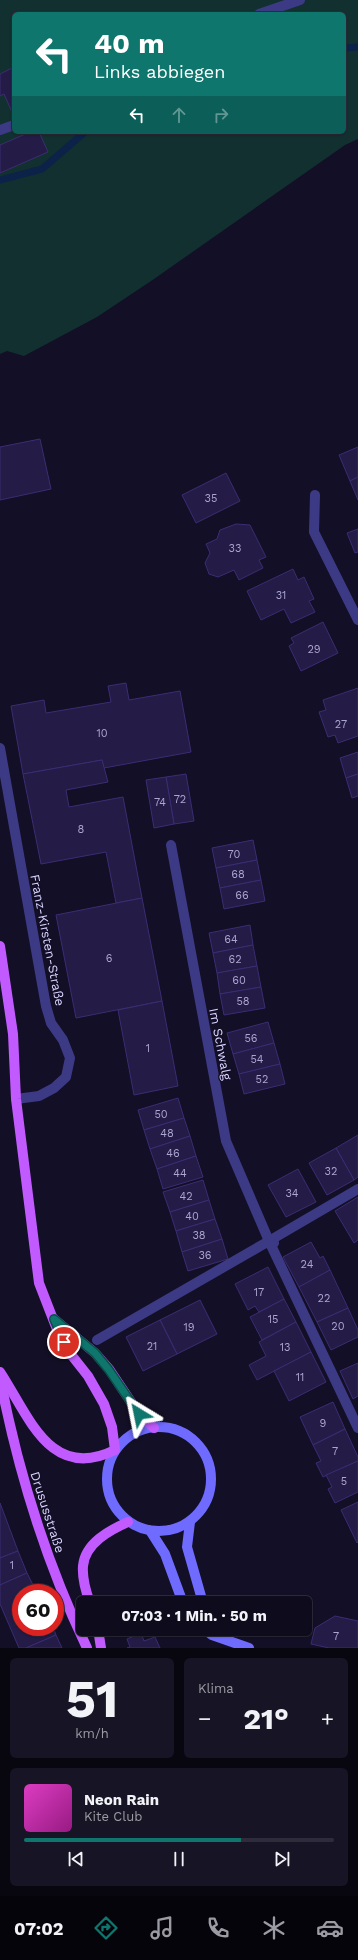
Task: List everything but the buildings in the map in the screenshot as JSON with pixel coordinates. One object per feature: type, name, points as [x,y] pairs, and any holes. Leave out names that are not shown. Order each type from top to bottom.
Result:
[{"type":"main road","points":[[0,946],[13,1034],[16,1099],[39,1283],[58,1332],[69,1352],[88,1376],[104,1404],[112,1427],[115,1450]]},
{"type":"main road","points":[[54,1319],[95,1353],[109,1370],[139,1414],[154,1428]]},
{"type":"main road","points":[[0,1372],[40,1436],[53,1450],[70,1457],[90,1458],[104,1455],[115,1450]]},
{"type":"main road","name":"Drususstraße","points":[[0,1378],[21,1473],[36,1523],[54,1573],[87,1648]]},
{"type":"main road","points":[[162,1427],[180,1432],[195,1442],[206,1456],[211,1474],[210,1492],[202,1509],[190,1522],[175,1529],[151,1532],[128,1522],[116,1511],[109,1496],[106,1481],[108,1464],[115,1450],[128,1436],[144,1429],[154,1428],[162,1427]]},
{"type":"main road","points":[[88,1596],[85,1587],[83,1566],[87,1554],[97,1540],[109,1530],[128,1522]]},
{"type":"main road","points":[[190,1522],[188,1547],[201,1596]]},
{"type":"main road","points":[[151,1532],[165,1554],[180,1596]]},
{"type":"main road","points":[[99,1636],[101,1648]]},
{"type":"main road","points":[[217,1636],[249,1648]]},
{"type":"main road","points":[[223,1636],[227,1640]]},
{"type":"street","points":[[265,12],[300,0]]},
{"type":"street","points":[[0,130],[12,126]]},
{"type":"street","points":[[315,495],[314,532],[358,620]]},
{"type":"street","name":"Franz-Kirsten-Straße","points":[[0,748],[46,1006],[51,1023],[63,1040],[70,1058],[66,1077],[54,1088],[39,1096],[16,1099]]},
{"type":"street","name":"Im Schwalg","points":[[171,845],[226,1141],[358,1428]]},
{"type":"street","points":[[97,1340],[272,1242],[358,1189]]},
{"type":"green space","points":[[0,0],[358,0],[358,139],[345,145],[154,279],[97,317],[24,356],[7,351],[0,354]]},
{"type":"waterway","points":[[346,48],[358,47]]},
{"type":"waterway","points":[[0,180],[42,169],[83,134]]},
{"type":"route","points":[[64,1342],[58,1332],[54,1319],[95,1353],[109,1370],[139,1414]]}]
